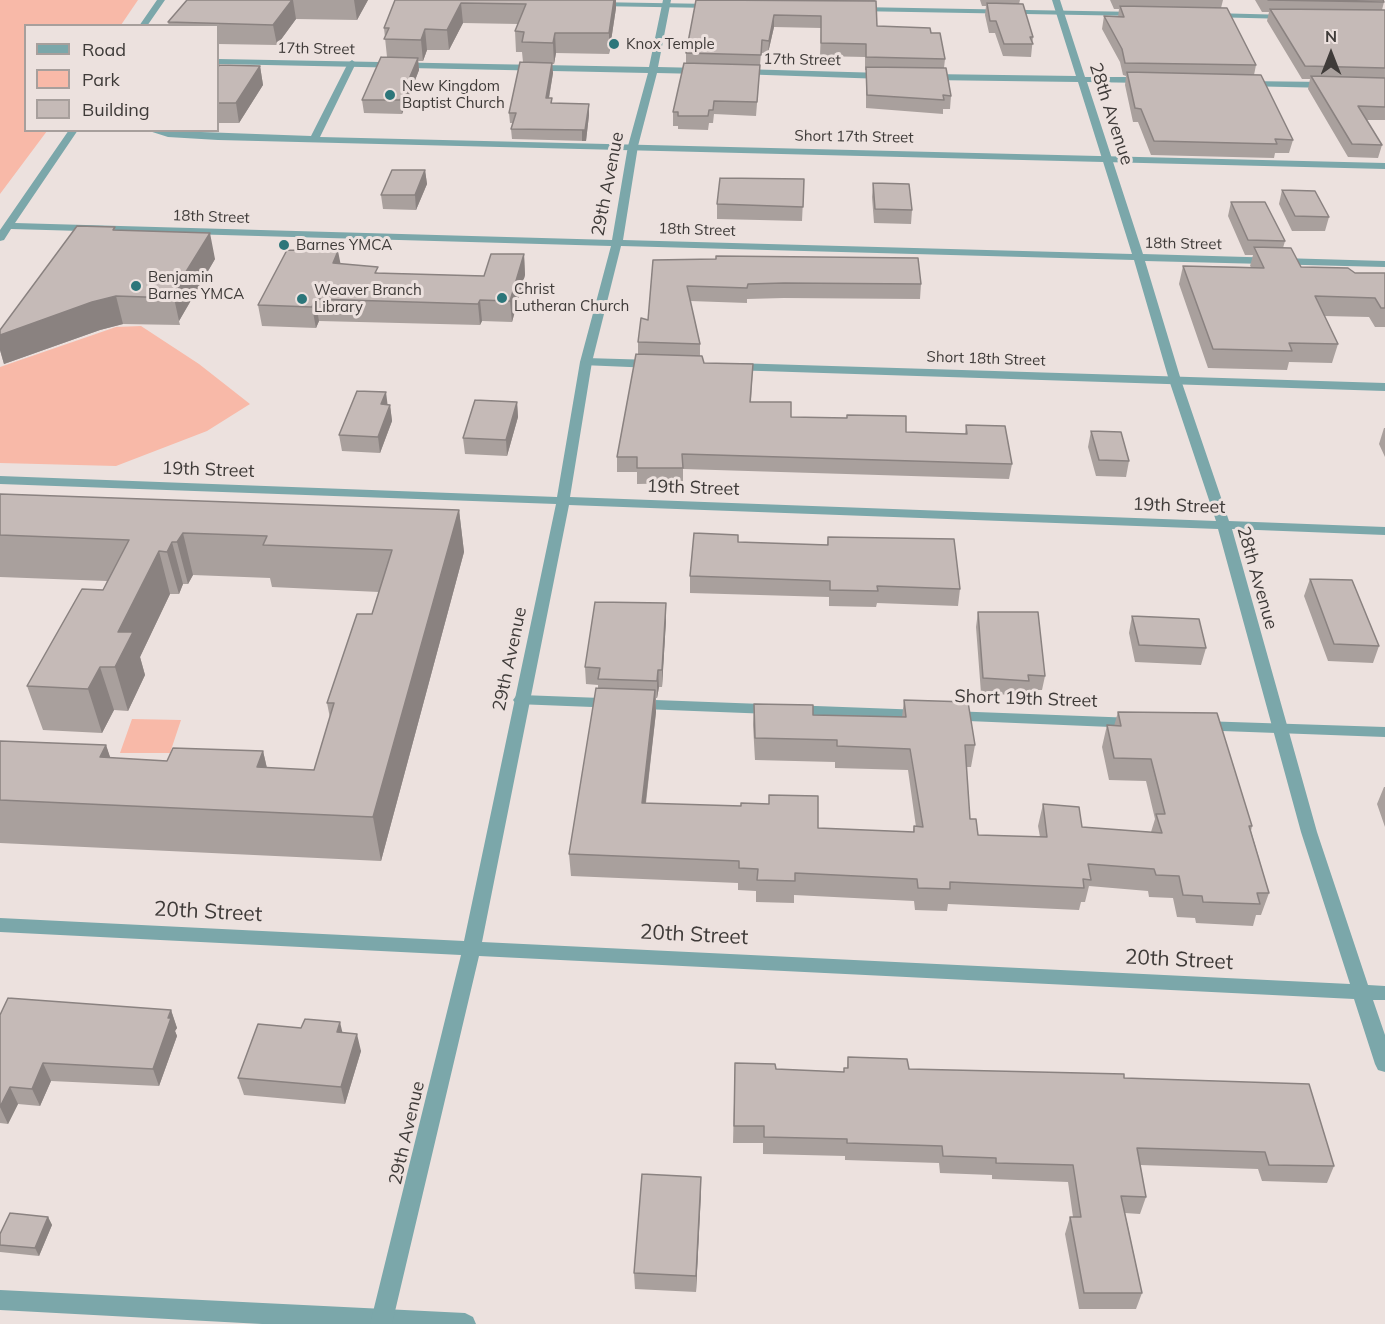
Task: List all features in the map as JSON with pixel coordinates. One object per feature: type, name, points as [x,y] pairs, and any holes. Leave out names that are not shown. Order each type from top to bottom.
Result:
[{"type":"street","points":[[144,24],[161,0]]},
{"type":"street","points":[[583,3],[726,6]]},
{"type":"street","name":"29th Avenue","points":[[382,1321],[472,947],[563,501],[586,362],[617,243],[633,146],[653,70],[667,3]]},
{"type":"street","points":[[845,9],[1058,6],[1152,14]]},
{"type":"street","name":"28th Avenue","points":[[1058,6],[1139,258],[1175,380],[1224,525],[1310,832],[1385,1064]]},
{"type":"street","points":[[1199,15],[1304,17]]},
{"type":"street","name":"17th Street","points":[[219,61],[712,72]]},
{"type":"street","points":[[319,138],[351,63]]},
{"type":"street","name":"17th Street","points":[[735,72],[900,76]]},
{"type":"street","points":[[924,76],[1153,80]]},
{"type":"street","points":[[1234,82],[1339,85]]},
{"type":"street","points":[[0,238],[73,132]]},
{"type":"street","name":"Short 17th Street","points":[[164,132],[193,136],[1385,166]]},
{"type":"street","name":"18th Street","points":[[8,226],[1385,264]]},
{"type":"street","points":[[586,362],[669,365]]},
{"type":"street","name":"Short 18th Street","points":[[716,366],[1385,387]]},
{"type":"street","name":"19th Street","points":[[0,480],[1385,531]]},
{"type":"street","name":"Short 19th Street","points":[[521,700],[1149,724]]},
{"type":"street","points":[[1185,725],[1385,732]]},
{"type":"street","name":"20th Street","points":[[0,925],[1385,993]]},
{"type":"street","points":[[0,1300],[465,1324]]},
{"type":"green space","points":[[0,0],[138,0],[122,24],[24,24],[24,132],[46,132],[0,194]]},
{"type":"green space","points":[[141,326],[199,364],[250,404],[207,431],[116,466],[0,463],[0,367],[116,327]]},
{"type":"green space","points":[[132,719],[181,720],[170,753],[120,753]]},
{"type":"building","points":[[187,0],[292,0],[273,25],[168,22]]},
{"type":"building","points":[[395,0],[614,0],[609,33],[555,33],[553,43],[522,42],[524,32],[515,31],[526,4],[461,3],[447,30],[425,29],[421,40],[384,39],[389,28],[384,28]]},
{"type":"building","points":[[696,0],[876,1],[877,26],[930,28],[931,33],[940,33],[945,59],[866,57],[866,44],[821,43],[821,16],[774,15],[769,41],[762,40],[761,55],[686,53]]},
{"type":"building","points":[[1268,0],[1383,0],[1384,2]]},
{"type":"building","points":[[987,3],[1023,4],[1033,44],[1004,44],[996,21],[990,21]]},
{"type":"building","points":[[1120,6],[1227,8],[1256,65],[1125,63],[1122,49],[1104,16],[1124,17]]},
{"type":"building","points":[[1270,9],[1385,10],[1385,68],[1305,66]]},
{"type":"building","points":[[381,57],[418,58],[400,100],[362,100]]},
{"type":"building","points":[[520,62],[552,63],[546,98],[552,98],[551,103],[589,104],[585,130],[511,129],[516,113],[509,113]]},
{"type":"building","points":[[684,63],[760,65],[757,102],[714,101],[713,110],[709,110],[708,116],[678,116],[678,112],[673,112]]},
{"type":"building","points":[[219,65],[260,66],[236,103],[219,103]]},
{"type":"building","points":[[866,67],[946,68],[951,96],[943,95],[944,100],[867,95]]},
{"type":"building","points":[[1127,72],[1261,75],[1293,140],[1275,139],[1277,144],[1154,141],[1141,109],[1135,108]]},
{"type":"building","points":[[1311,76],[1385,78],[1385,107],[1358,106],[1382,145],[1352,144]]},
{"type":"building","points":[[392,170],[425,170],[415,195],[381,195]]},
{"type":"building","points":[[720,178],[804,179],[803,207],[717,204]]},
{"type":"building","points":[[873,183],[909,184],[912,210],[875,209]]},
{"type":"building","points":[[1282,190],[1315,191],[1329,217],[1295,216]]},
{"type":"building","points":[[1231,202],[1265,202],[1285,241],[1248,240]]},
{"type":"building","points":[[77,226],[115,227],[113,230],[210,233],[171,296],[174,298],[116,296],[92,302],[0,335],[0,330]]},
{"type":"building","points":[[1254,247],[1291,248],[1301,267],[1348,268],[1355,273],[1385,273],[1385,308],[1381,308],[1375,298],[1315,296],[1338,344],[1289,343],[1292,351],[1213,349],[1183,266],[1264,268]]},
{"type":"building","points":[[287,250],[338,251],[333,263],[378,267],[375,273],[484,276],[491,254],[524,254],[510,301],[480,300],[478,304],[315,299],[312,307],[258,305]]},
{"type":"building","points":[[716,256],[918,258],[921,284],[784,283],[748,284],[747,288],[687,286],[700,344],[638,342],[641,318],[648,320],[653,260],[716,259]]},
{"type":"building","points":[[636,354],[702,356],[704,363],[753,364],[750,402],[791,402],[791,417],[906,416],[906,432],[967,434],[966,425],[1005,426],[1012,464],[682,454],[683,468],[637,468],[637,457],[617,457]]},
{"type":"building","points":[[357,391],[386,392],[381,404],[390,405],[378,437],[339,435]]},
{"type":"building","points":[[475,400],[517,402],[506,440],[463,438]]},
{"type":"building","points":[[1091,431],[1121,432],[1129,461],[1099,460]]},
{"type":"building","points":[[0,494],[459,510],[373,817],[0,800],[0,741],[106,745],[100,757],[167,761],[173,748],[263,751],[257,767],[314,770],[334,703],[327,703],[357,614],[372,614],[392,550],[263,545],[267,536],[183,533],[177,542],[172,542],[167,552],[159,551],[118,632],[133,632],[115,667],[100,667],[88,689],[27,686],[82,589],[103,590],[129,540],[0,535]]},
{"type":"building","points":[[694,533],[738,535],[738,542],[828,545],[828,537],[954,539],[960,589],[877,586],[878,591],[830,590],[830,581],[690,576]]},
{"type":"building","points":[[1310,579],[1352,580],[1379,646],[1334,644]]},
{"type":"building","points":[[595,602],[666,603],[662,670],[658,670],[657,681],[598,679],[600,668],[585,667]]},
{"type":"building","points":[[978,612],[1038,612],[1045,676],[1028,675],[1029,681],[983,678]]},
{"type":"building","points":[[1132,616],[1199,619],[1206,648],[1139,645]]},
{"type":"building","points":[[596,688],[655,690],[642,803],[741,806],[741,803],[769,804],[769,795],[818,796],[818,828],[914,832],[914,826],[923,827],[910,749],[837,746],[837,740],[755,738],[754,704],[813,705],[813,715],[906,717],[904,700],[968,702],[975,745],[965,745],[970,819],[976,819],[978,835],[1047,837],[1043,804],[1079,807],[1082,827],[1162,833],[1156,814],[1165,814],[1151,759],[1114,758],[1107,725],[1121,726],[1118,712],[1217,713],[1252,826],[1249,826],[1269,893],[1257,893],[1260,904],[1203,902],[1202,896],[1183,895],[1179,876],[1156,875],[1154,869],[1088,864],[1091,880],[1083,879],[1084,888],[950,882],[950,889],[918,888],[917,879],[795,873],[795,881],[757,880],[758,869],[739,868],[739,861],[569,854]]},
{"type":"building","points":[[8,998],[171,1010],[168,1018],[171,1018],[153,1069],[43,1063],[32,1089],[10,1087],[0,1107],[0,1015]]},
{"type":"building","points":[[305,1019],[340,1022],[337,1032],[357,1034],[341,1087],[238,1078],[258,1024],[301,1028]]},
{"type":"building","points":[[848,1057],[907,1059],[909,1069],[1124,1074],[1124,1078],[1309,1084],[1334,1166],[1269,1165],[1265,1152],[1137,1148],[1146,1197],[1121,1196],[1142,1293],[1084,1293],[1070,1217],[1081,1217],[1073,1165],[996,1163],[996,1158],[943,1156],[942,1146],[847,1143],[847,1139],[764,1137],[764,1126],[734,1126],[735,1063],[775,1064],[776,1069],[844,1072],[844,1068],[848,1068]]},
{"type":"building","points":[[642,1174],[701,1177],[696,1276],[634,1273]]},
{"type":"building","points":[[10,1213],[48,1217],[35,1248],[0,1245],[0,1234]]},
{"type":"place","name":"Knox Temple","points":[[614,44]]},
{"type":"place","name":"New Kingdom Baptist Church","points":[[390,95]]},
{"type":"place","name":"Barnes YMCA","points":[[284,245]]},
{"type":"place","name":"Benjamin Barnes YMCA","points":[[136,286]]},
{"type":"place","name":"Christ Lutheran Church","points":[[502,298]]},
{"type":"place","name":"Weaver Branch Library","points":[[302,299]]}]
